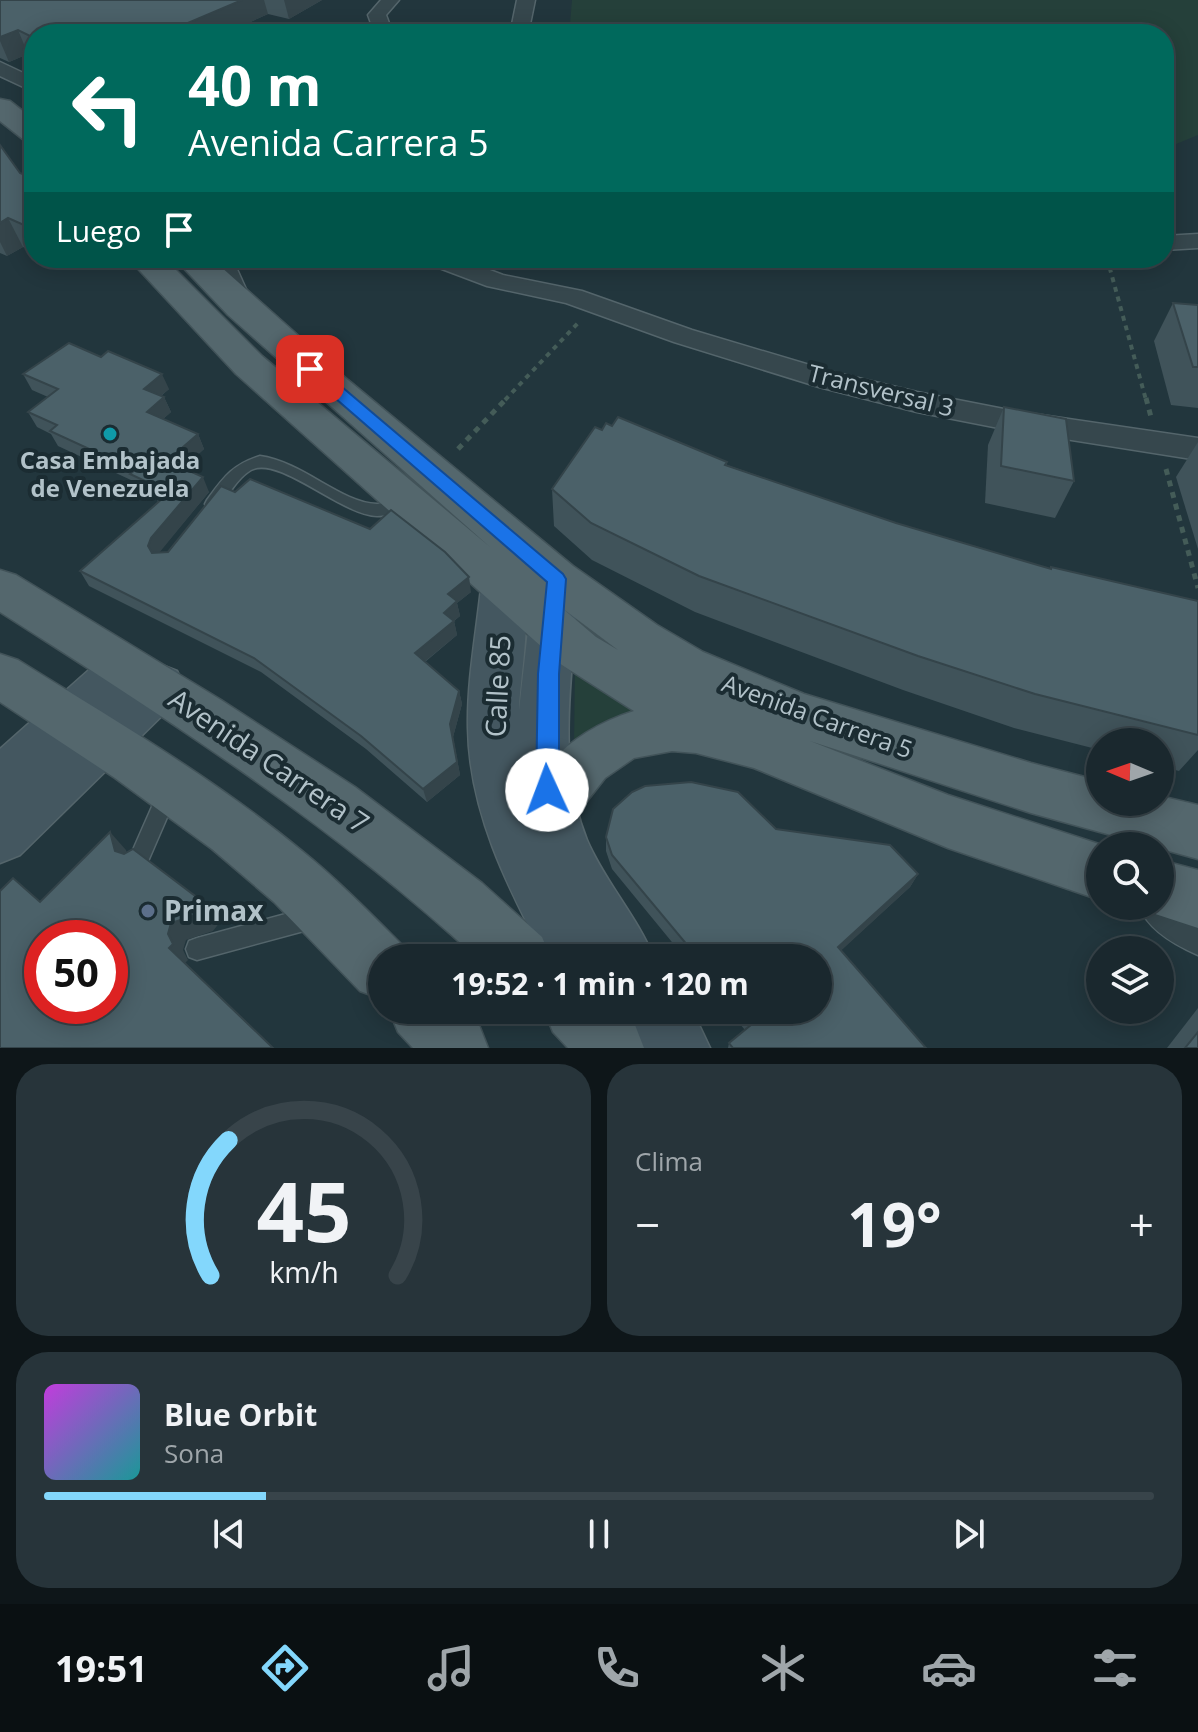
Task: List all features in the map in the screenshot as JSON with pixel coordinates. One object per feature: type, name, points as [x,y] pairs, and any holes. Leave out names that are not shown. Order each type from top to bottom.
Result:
[{"type":"main road","points":[[0,86],[24,101]]},
{"type":"main road","points":[[0,107],[24,126]]},
{"type":"main road","points":[[155,268],[249,365],[504,588],[554,604],[604,668],[749,745]]},
{"type":"main road","name":"Avenida Carrera 5","points":[[201,268],[554,604],[640,639],[686,667],[795,714],[1031,788],[1198,832]]},
{"type":"main road","name":"Avenida Carrera 7","points":[[0,588],[310,786],[389,845],[506,944]]},
{"type":"main road","name":"Calle 85","points":[[504,588],[494,694],[495,752],[502,793],[515,835],[534,878],[570,944]]},
{"type":"main road","name":"Calle 85","points":[[554,604],[545,774],[550,806],[569,863],[616,944]]},
{"type":"main road","points":[[0,675],[171,787],[264,856],[328,913],[368,954]]},
{"type":"main road","points":[[0,836],[85,730],[142,677]]},
{"type":"main road","points":[[550,806],[571,773],[600,748],[635,733],[673,727],[712,733],[749,745]]},
{"type":"main road","points":[[0,783],[85,730]]},
{"type":"main road","name":"Avenida Carrera 5","points":[[749,745],[976,832],[1086,867]]},
{"type":"main road","points":[[1174,893],[1198,899]]},
{"type":"main road","points":[[433,1024],[456,1048]]},
{"type":"main road","points":[[588,1024],[611,1048]]},
{"type":"main road","points":[[605,1024],[611,1048]]},
{"type":"main road","points":[[665,1024],[678,1048]]},
{"type":"street","points":[[380,24],[377,15],[390,0]]},
{"type":"street","points":[[521,24],[526,0]]},
{"type":"street","points":[[0,68],[24,81]]},
{"type":"street","points":[[1174,242],[1198,241]]},
{"type":"street","points":[[224,268],[241,307]]},
{"type":"street","name":"Transversal 3","points":[[462,268],[496,281],[584,301],[829,380],[917,402],[1014,421],[1198,449]]},
{"type":"street","points":[[1174,916],[1198,933]]},
{"type":"lane","points":[[206,511],[236,475],[247,465],[259,462],[290,471],[363,508],[387,509],[408,501]]},
{"type":"lane","points":[[139,859],[171,787]]},
{"type":"lane","points":[[197,949],[328,913]]},
{"type":"path","points":[[455,453],[584,301]]},
{"type":"green space","points":[[572,0],[1198,0],[1198,135],[1174,145],[1174,24],[570,24]]},
{"type":"green space","points":[[575,665],[641,712],[574,750]]},
{"type":"building","points":[[0,0],[242,0],[186,24],[24,24],[24,33],[18,30],[0,37]]},
{"type":"building","points":[[0,145],[24,175],[24,225],[8,218],[0,223]]},
{"type":"building","points":[[1173,303],[1198,305],[1198,367],[1193,367]]},
{"type":"building","points":[[69,343],[101,357],[108,351],[162,374],[144,389],[164,397],[147,412],[198,434],[167,461],[203,477],[151,538],[148,546],[152,553],[168,552],[221,486],[235,492],[250,479],[370,529],[391,510],[445,552],[469,577],[448,594],[457,601],[444,613],[454,621],[415,653],[459,691],[450,724],[457,762],[423,789],[361,736],[254,658],[80,571],[163,498],[154,493],[160,488],[130,474],[135,470],[50,431],[57,425],[28,412],[58,389],[23,374]]},
{"type":"building","points":[[1004,407],[1066,419],[1074,481],[1001,466]]},
{"type":"building","points":[[618,417],[727,462],[725,465],[896,523],[1051,569],[1198,601],[1198,735],[1035,694],[918,656],[699,576],[591,523],[552,489],[595,427],[602,430],[606,423],[612,426]]},
{"type":"building","points":[[691,782],[738,792],[776,829],[890,845],[918,874],[838,947],[926,1048],[733,1048],[729,1043],[752,1024],[832,1024],[832,944],[686,944],[612,855],[606,837],[613,809],[632,792],[645,786]]},
{"type":"building","points":[[110,832],[115,851],[124,854],[133,849],[207,905],[199,914],[171,923],[168,934],[173,944],[169,948],[273,1048],[0,1048],[0,891],[13,878],[40,902]]},
{"type":"building","points":[[1198,1032],[1198,1048],[1185,1048]]},
{"type":"place","name":"Casa Embajada de Venezuela","points":[[110,434]]},
{"type":"place","name":"Primax","points":[[148,911]]},
{"type":"route","points":[[310,369],[557,579],[548,674],[547,790]]}]
